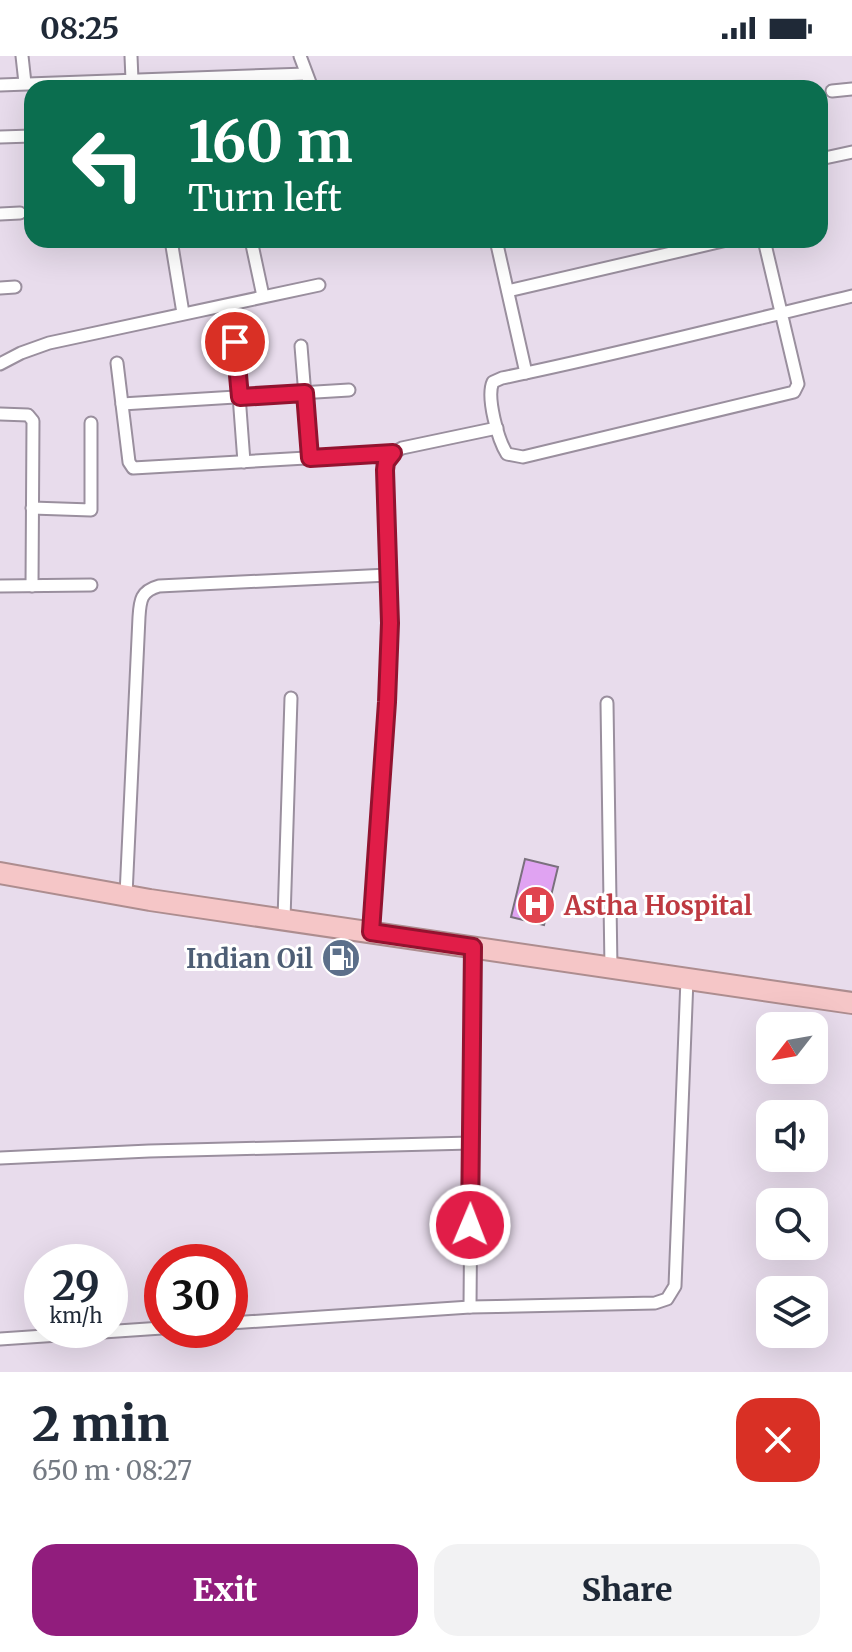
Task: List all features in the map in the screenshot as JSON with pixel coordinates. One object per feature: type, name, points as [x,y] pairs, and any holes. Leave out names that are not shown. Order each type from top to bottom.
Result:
[{"type":"highway","points":[[0,873],[126,895],[852,1003]]},
{"type":"street","points":[[22,56],[25,80]]},
{"type":"street","points":[[131,56],[132,80],[306,74]]},
{"type":"street","points":[[300,56],[309,80]]},
{"type":"street","points":[[0,85],[24,83]]},
{"type":"street","points":[[832,91],[852,89]]},
{"type":"street","points":[[0,137],[24,136]]},
{"type":"street","points":[[828,157],[852,152]]},
{"type":"street","points":[[0,214],[20,213]]},
{"type":"street","points":[[172,248],[183,313]]},
{"type":"street","points":[[253,248],[263,296]]},
{"type":"street","points":[[498,248],[526,373]]},
{"type":"street","points":[[508,291],[670,248]]},
{"type":"street","points":[[766,248],[781,313],[798,384],[794,392],[523,457],[507,454],[501,446],[497,428],[490,387],[493,382],[502,378],[526,373],[781,313],[852,296]]},
{"type":"street","points":[[0,364],[49,343],[319,285]]},
{"type":"street","points":[[0,288],[15,287]]},
{"type":"street","points":[[235,342],[244,462]]},
{"type":"street","points":[[301,346],[310,458]]},
{"type":"street","points":[[117,363],[129,462],[133,468],[393,453],[497,428]]},
{"type":"street","points":[[122,404],[349,390]]},
{"type":"street","points":[[0,414],[32,418],[32,586]]},
{"type":"street","points":[[32,508],[91,510],[91,423]]},
{"type":"street","points":[[371,932],[390,623],[385,470],[386,462],[393,453]]},
{"type":"street","points":[[126,895],[140,602],[143,594],[159,586],[388,575]]},
{"type":"street","points":[[0,586],[91,585]]},
{"type":"street","points":[[284,919],[291,698]]},
{"type":"street","points":[[607,703],[611,968]]},
{"type":"street","points":[[470,1307],[473,947]]},
{"type":"street","points":[[248,1322],[470,1307],[655,1303],[667,1299],[675,1286],[687,979]]},
{"type":"street","points":[[0,1158],[471,1143]]},
{"type":"street","points":[[0,1339],[144,1329]]},
{"type":"building","points":[[525,859],[558,867],[544,925],[511,917]]},
{"type":"place","name":"Astha Hospital","points":[[536,905]]},
{"type":"place","name":"Indian Oil","points":[[341,958]]},
{"type":"route","points":[[235,342],[240,397],[305,393],[310,458],[393,453],[386,462],[385,470],[390,623],[371,932],[473,947],[470,1225]]}]
